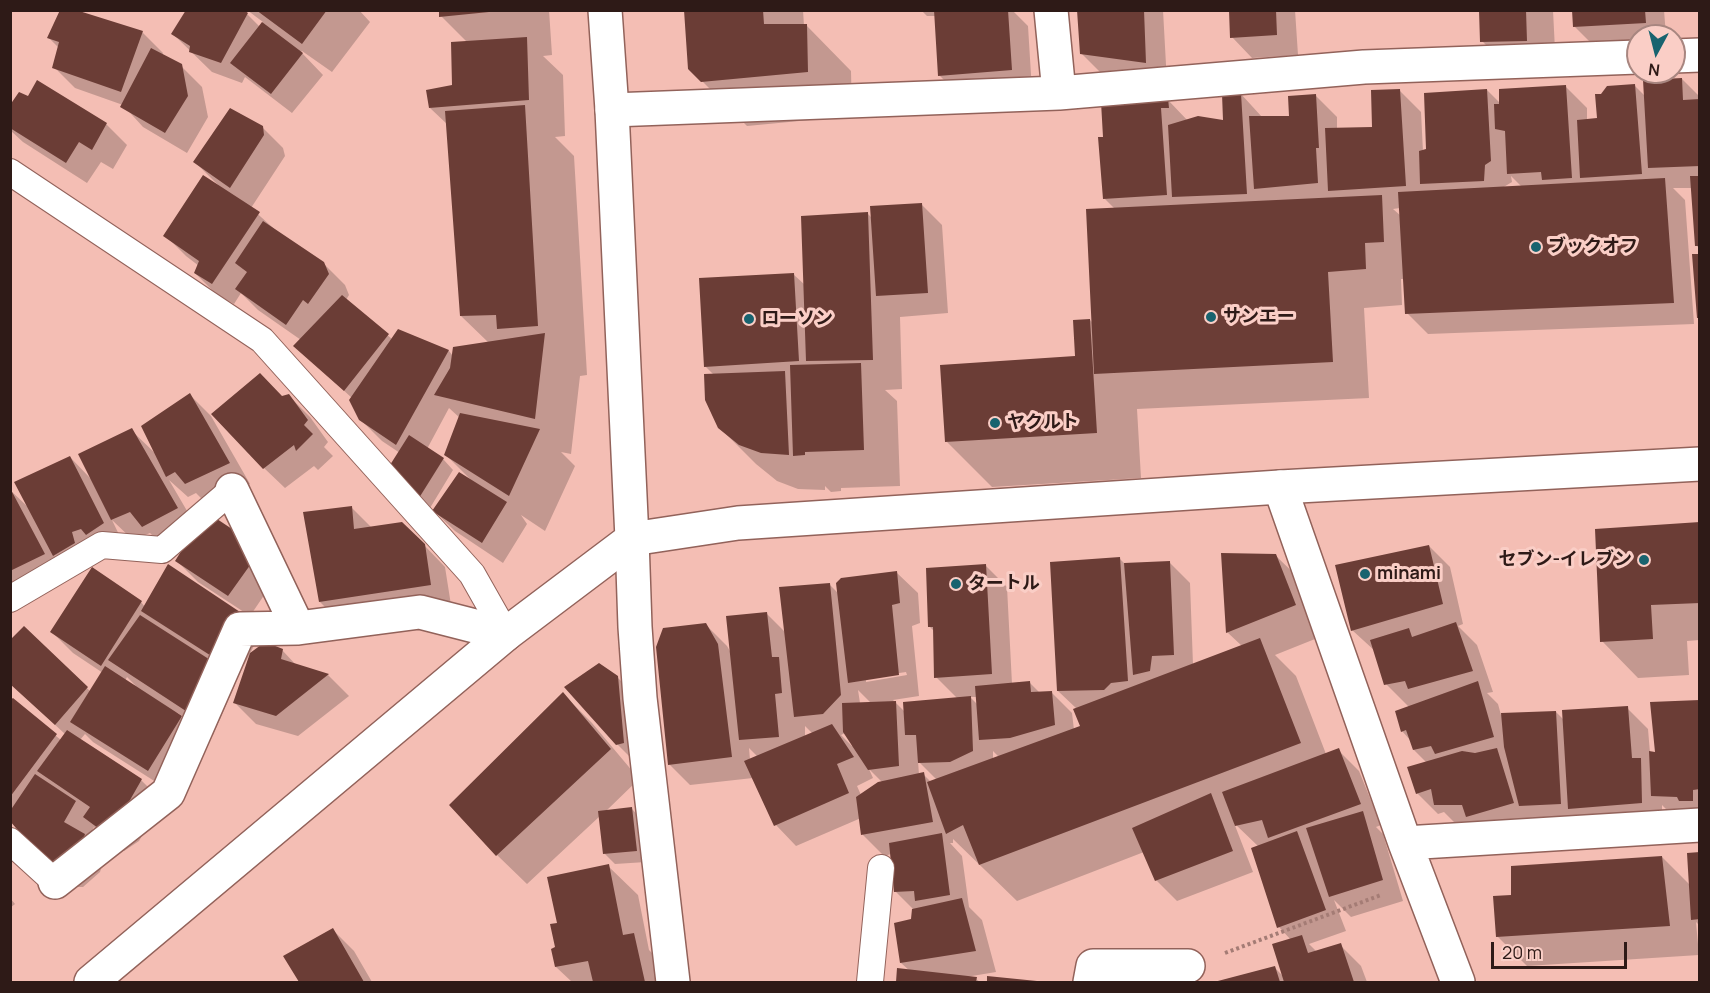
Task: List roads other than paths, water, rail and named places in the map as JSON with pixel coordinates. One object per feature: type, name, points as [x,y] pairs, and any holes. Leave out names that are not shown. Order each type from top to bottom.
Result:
[{"type":"street","points":[[605,10],[612,110],[634,627],[673,982]]},
{"type":"street","points":[[1051,10],[1059,93]]},
{"type":"street","points":[[612,110],[1059,93],[1364,67],[1626,57]]},
{"type":"street","points":[[91,982],[506,634],[632,539],[738,523],[1280,487],[1700,464]]},
{"type":"street","points":[[1280,487],[1405,843],[1458,982]]},
{"type":"street","points":[[232,490],[298,628]]},
{"type":"street","points":[[55,882],[168,793],[240,629],[298,628],[420,612],[506,634]]},
{"type":"street","points":[[1405,843],[1700,825]]},
{"type":"street","points":[[1090,982],[1093,966],[1188,966]]},
{"type":"lane","points":[[10,172],[262,340],[472,574],[506,634]]},
{"type":"lane","points":[[10,599],[102,545],[162,550],[232,490]]},
{"type":"lane","points":[[10,841],[55,882]]},
{"type":"lane","points":[[870,982],[881,868]]},
{"type":"place","name":"ブックオフ","points":[[1536,247]]},
{"type":"place","name":"サンエー","points":[[1211,317]]},
{"type":"place","name":"ローソン","points":[[749,319]]},
{"type":"place","name":"ヤクルト","points":[[995,423]]},
{"type":"place","name":"セブン-イレブン","points":[[1644,560]]},
{"type":"place","name":"minami","points":[[1365,574]]},
{"type":"place","name":"タートル","points":[[956,584]]}]
